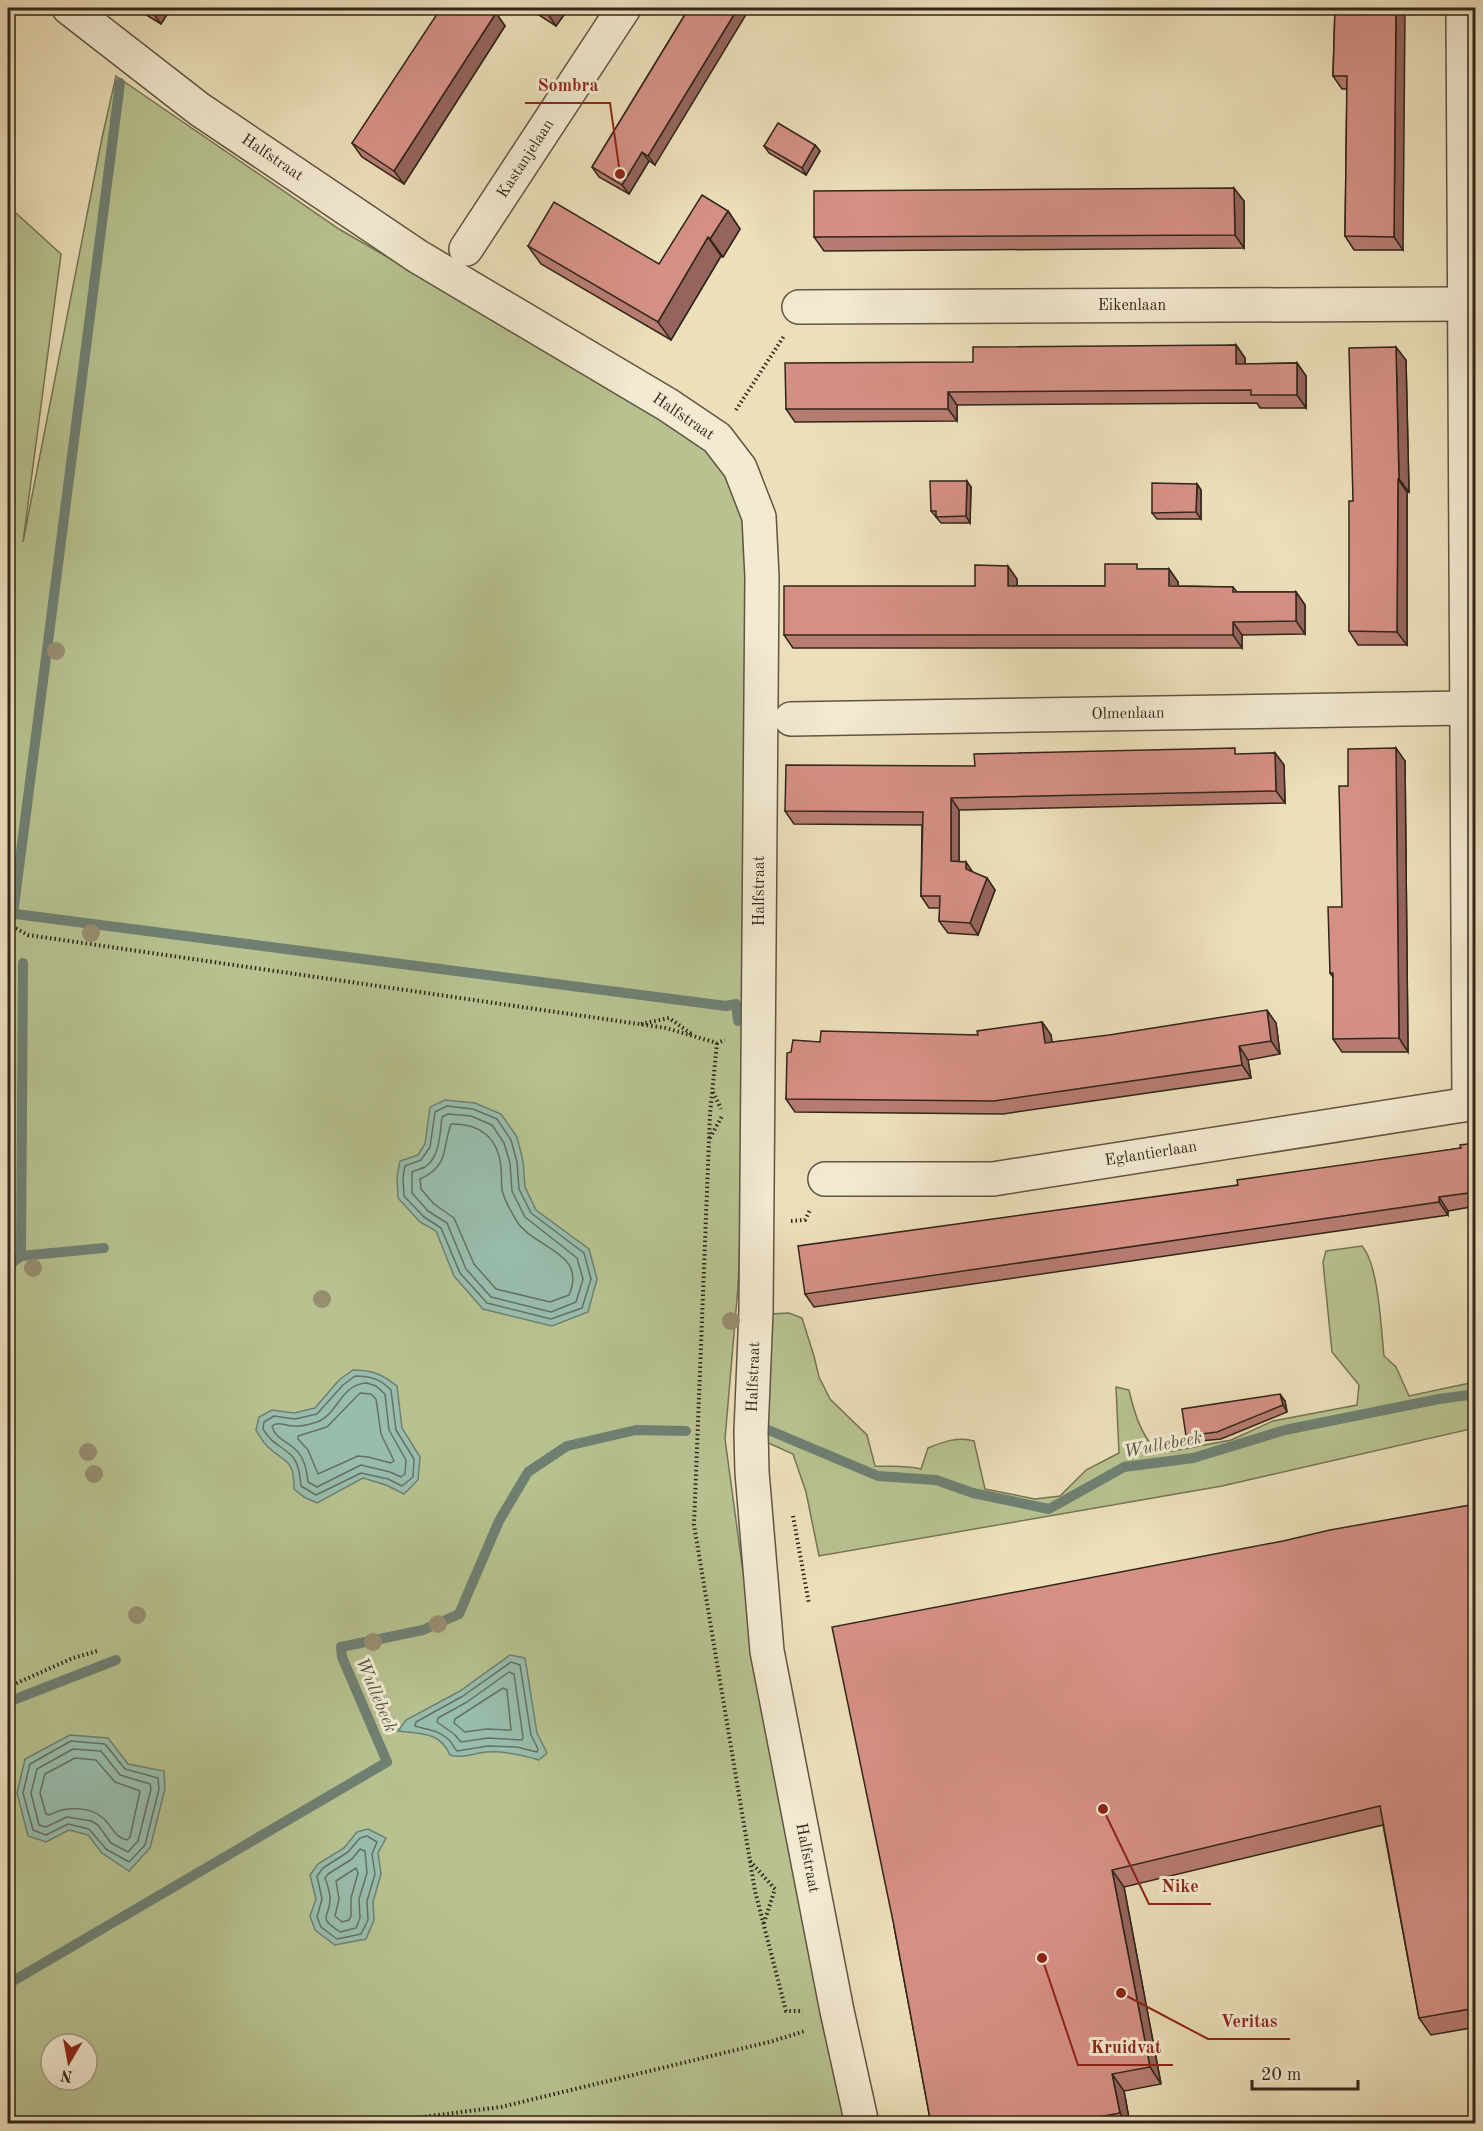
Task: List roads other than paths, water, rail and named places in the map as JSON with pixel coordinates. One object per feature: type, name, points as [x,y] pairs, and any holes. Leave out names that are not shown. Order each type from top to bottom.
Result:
[{"type":"street","name":"Halfstraat","points":[[69,8],[199,109],[417,256],[668,405],[717,438],[740,468],[759,517],[762,577],[759,1026],[752,1472],[767,1652],[861,2124]]},
{"type":"street","name":"Kastanjelaan","points":[[466,249],[624,8]]},
{"type":"street","points":[[1463,8],[1464,304],[1471,536],[1464,708],[1472,1103]]},
{"type":"street","name":"Eikenlaan","points":[[799,307],[1464,304]]},
{"type":"street","name":"Olmenlaan","points":[[791,719],[1464,708]]},
{"type":"street","name":"Eglantierlaan","points":[[825,1179],[993,1179],[1472,1103]]},
{"type":"water","points":[[445,1100],[475,1103],[501,1114],[517,1137],[523,1161],[525,1187],[536,1210],[589,1249],[597,1279],[588,1312],[552,1326],[483,1309],[454,1276],[436,1231],[420,1222],[398,1198],[397,1177],[400,1161],[418,1155],[425,1144],[430,1107]]},
{"type":"water","points":[[353,1370],[377,1374],[397,1386],[402,1428],[420,1457],[418,1480],[404,1494],[386,1485],[363,1478],[317,1503],[294,1489],[290,1466],[267,1446],[256,1430],[259,1417],[272,1410],[294,1413],[315,1408],[339,1380]]},
{"type":"water","points":[[510,1655],[525,1658],[537,1733],[547,1753],[539,1760],[500,1752],[464,1756],[450,1755],[446,1747],[435,1738],[398,1731],[406,1720],[460,1691]]},
{"type":"water","points":[[70,1735],[108,1738],[128,1764],[164,1771],[165,1789],[150,1848],[129,1871],[102,1853],[88,1835],[69,1830],[46,1842],[28,1836],[17,1793],[25,1759]]},
{"type":"water","points":[[368,1829],[386,1838],[378,1853],[381,1874],[373,1902],[374,1920],[366,1939],[335,1945],[315,1930],[310,1916],[316,1899],[310,1875],[318,1864],[344,1848],[357,1832]]},
{"type":"waterway","points":[[13,914],[120,83]]},
{"type":"waterway","points":[[8,913],[726,1006],[736,1004],[738,1021]]},
{"type":"waterway","points":[[21,1256],[23,963]]},
{"type":"waterway","points":[[8,1266],[21,1256],[104,1248]]},
{"type":"waterway","name":"Wullebeek","points":[[766,1429],[878,1476],[936,1480],[973,1493],[1049,1509],[1124,1467],[1193,1458],[1285,1430],[1439,1399],[1476,1394]]},
{"type":"waterway","name":"Wullebeek","points":[[8,1984],[387,1762],[342,1657],[341,1647],[423,1630],[459,1614],[499,1521],[528,1472],[567,1446],[636,1430],[686,1431]]},
{"type":"waterway","points":[[8,1702],[116,1660]]},
{"type":"place","name":"Sombra","points":[[620,174]]},
{"type":"place","name":"Nike","points":[[1103,1809]]},
{"type":"place","name":"Kruidvat","points":[[1042,1958]]},
{"type":"place","name":"Veritas","points":[[1121,1993]]}]
